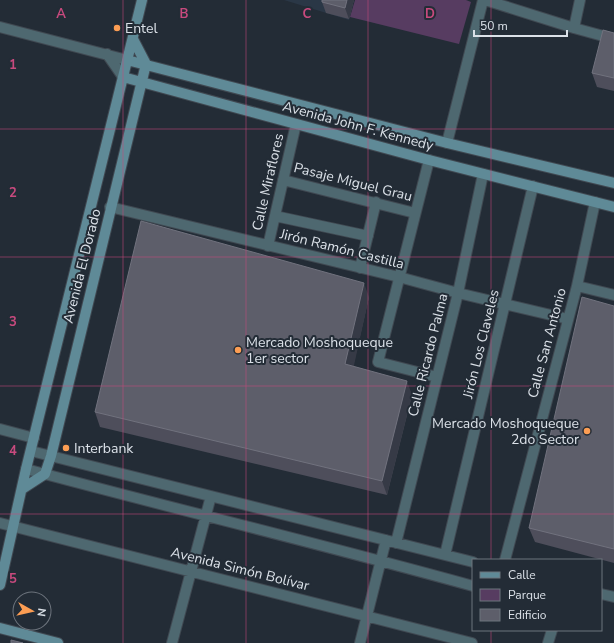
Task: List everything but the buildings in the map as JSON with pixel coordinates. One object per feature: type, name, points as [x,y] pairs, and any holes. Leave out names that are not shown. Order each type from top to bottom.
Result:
[{"type":"street","name":"Avenida El Dorado","points":[[0,585],[26,469],[142,0]]},
{"type":"street","points":[[447,143],[484,0],[614,40]]},
{"type":"street","points":[[574,28],[580,0]]},
{"type":"street","name":"Avenida John F. Kennedy","points":[[0,27],[447,143],[614,184]]},
{"type":"street","points":[[133,39],[146,64]]},
{"type":"street","points":[[107,54],[123,77]]},
{"type":"street","name":"Avenida El Dorado","points":[[45,474],[51,456],[110,207],[146,64]]},
{"type":"street","name":"Avenida John F. Kennedy","points":[[123,77],[429,160],[614,207]]},
{"type":"street","name":"Calle Miraflores","points":[[268,246],[296,124]]},
{"type":"street","points":[[429,160],[378,362],[437,377]]},
{"type":"street","name":"Calle Ricardo Palma","points":[[396,542],[458,293],[483,174]]},
{"type":"street","name":"Pasaje Miguel Grau","points":[[284,180],[415,213]]},
{"type":"street","name":"Jirón Los Claveles","points":[[445,555],[533,186]]},
{"type":"street","points":[[360,268],[376,202]]},
{"type":"street","name":"Calle San Antonio","points":[[505,559],[568,319],[595,202]]},
{"type":"street","name":"Jirón Ramón Castilla","points":[[110,207],[568,319]]},
{"type":"street","points":[[275,216],[368,236]]},
{"type":"street","points":[[576,286],[614,295]]},
{"type":"street","points":[[0,429],[34,438]]},
{"type":"street","points":[[31,450],[472,562]]},
{"type":"street","points":[[26,469],[381,560],[472,586]]},
{"type":"street","points":[[22,489],[45,474]]},
{"type":"street","points":[[172,643],[211,496]]},
{"type":"street","name":"Avenida Simón Bolívar","points":[[0,523],[472,643]]},
{"type":"street","points":[[360,643],[386,540]]},
{"type":"street","points":[[602,594],[614,597]]},
{"type":"street","points":[[0,628],[58,643]]},
{"type":"street","points":[[548,643],[552,631]]},
{"type":"shaded area","points":[[284,0],[354,0],[349,20]]},
{"type":"green space","points":[[355,0],[466,0],[471,2],[459,44],[350,17]]},
{"type":"place","name":"Entel","points":[[117,28]]},
{"type":"place","name":"Mercado Moshoqueque 1er sector","points":[[238,350]]},
{"type":"place","name":"Mercado Moshoqueque 2do Sector","points":[[587,431]]},
{"type":"place","name":"Interbank","points":[[66,448]]}]
